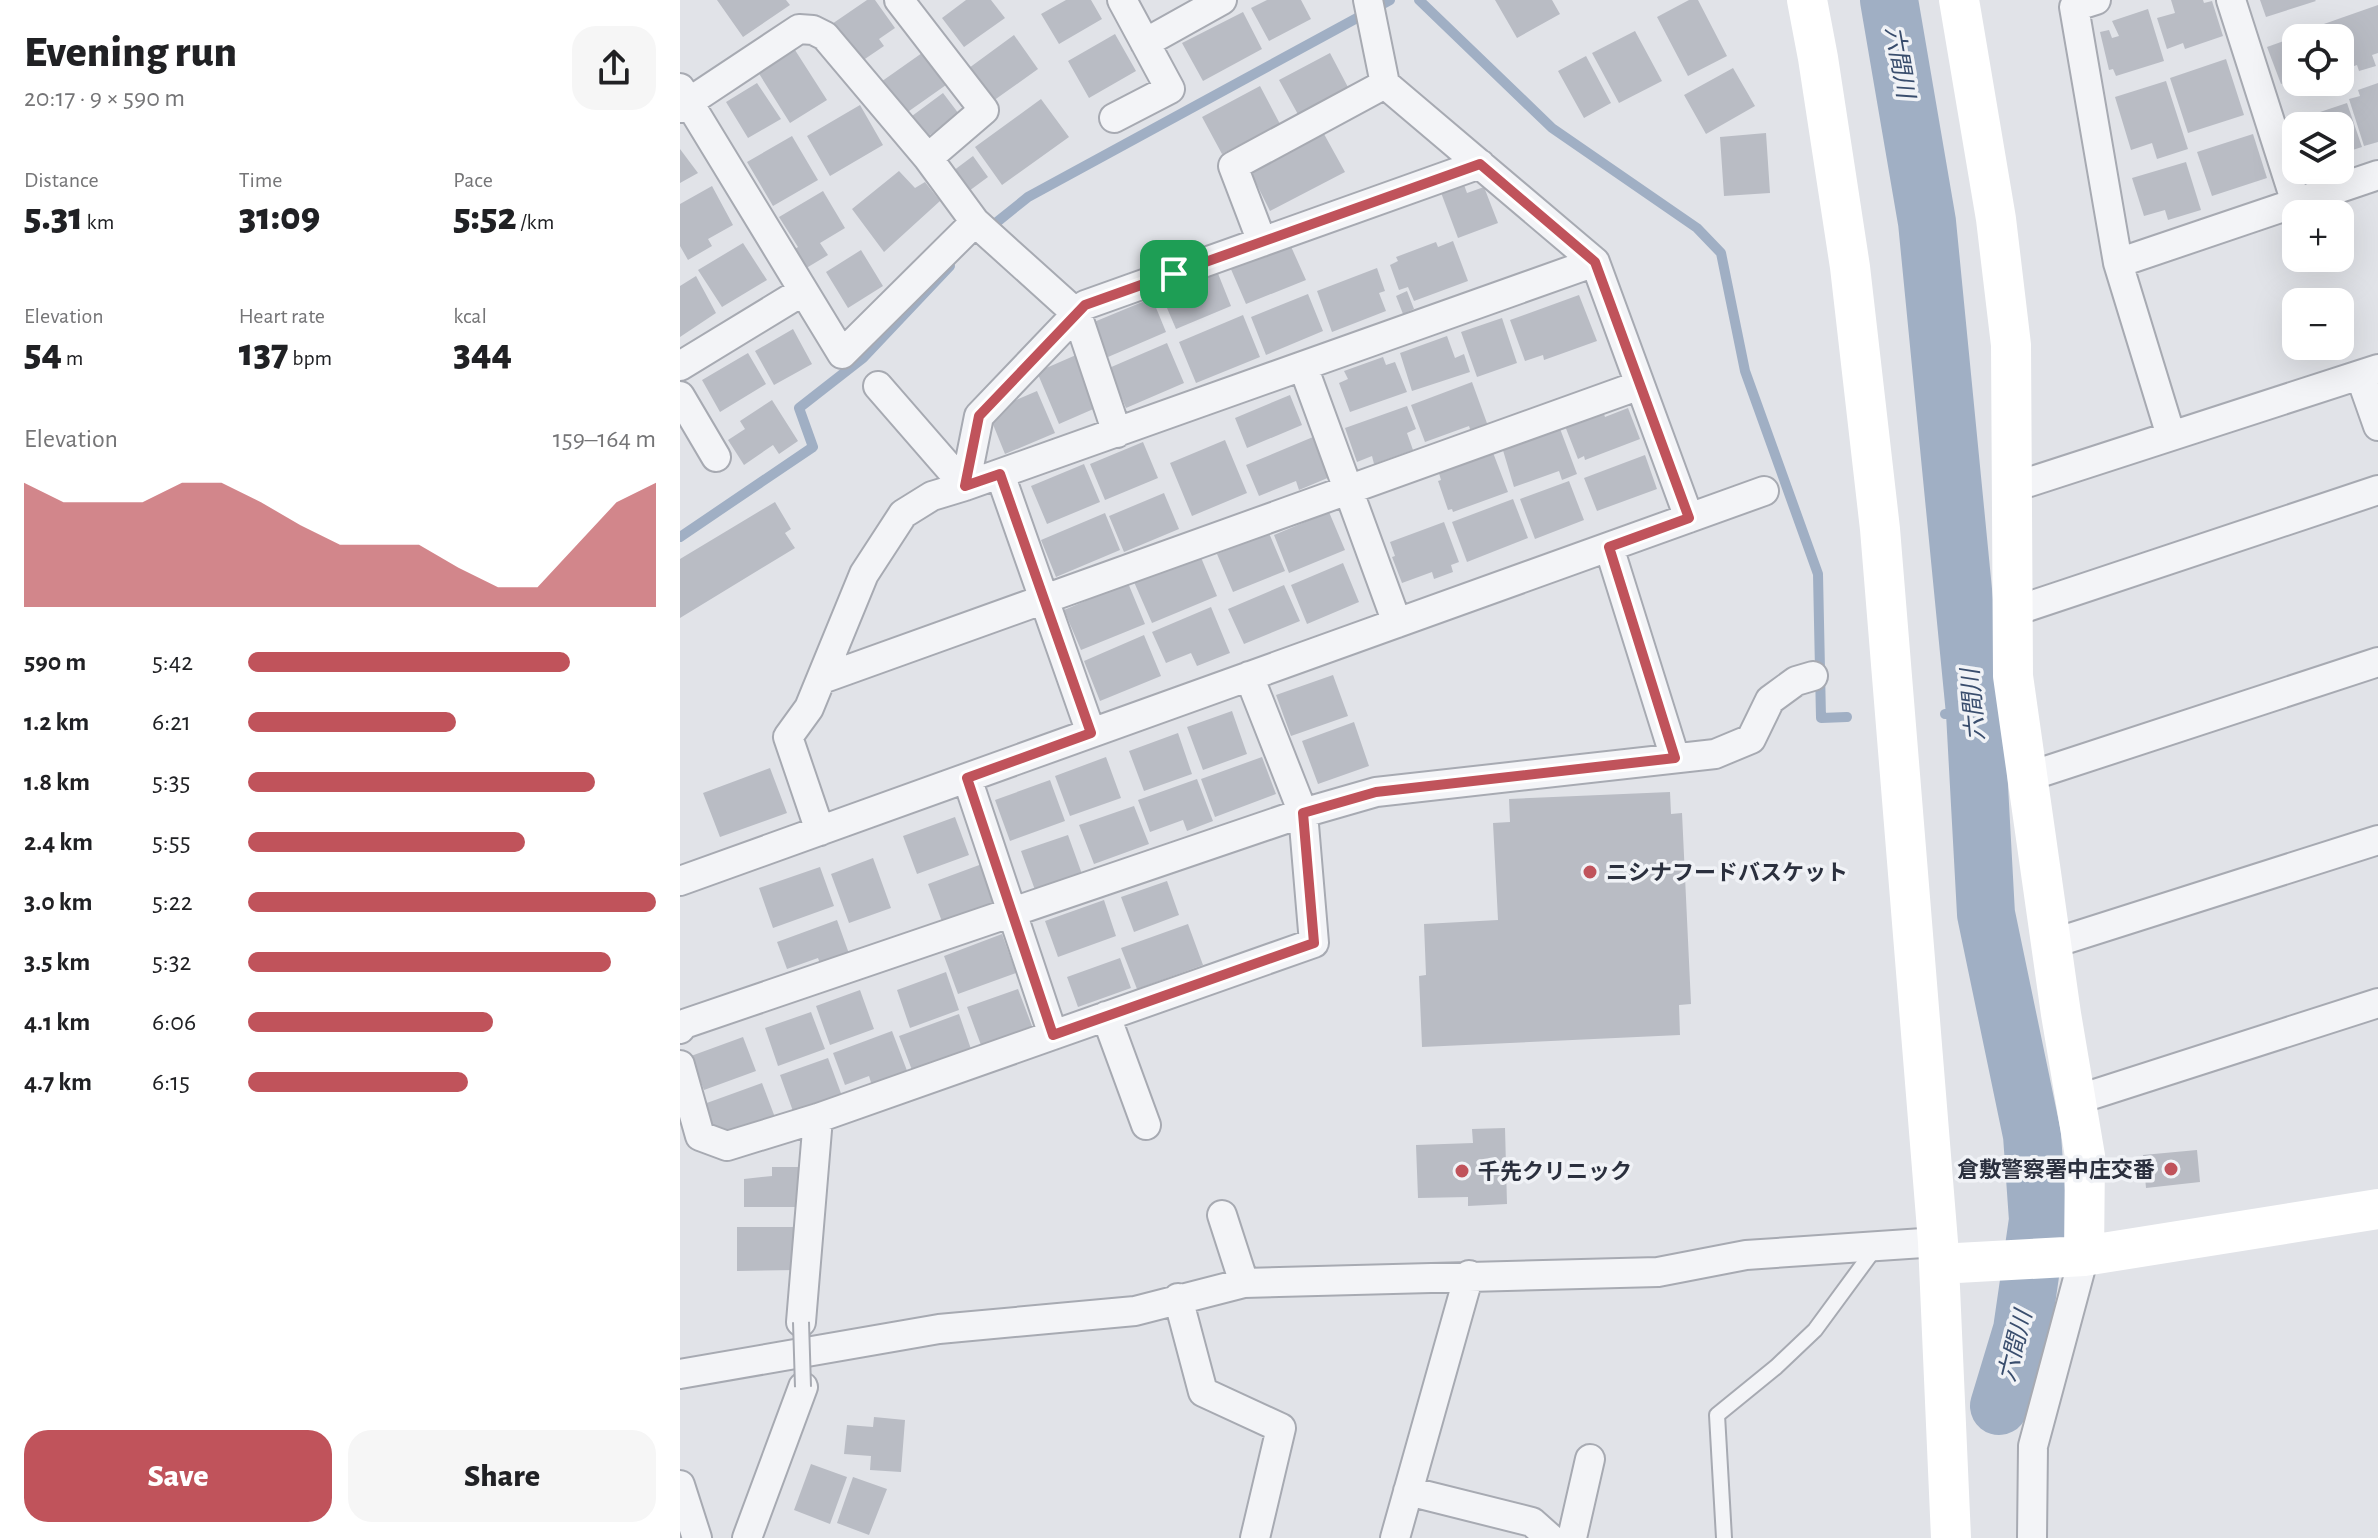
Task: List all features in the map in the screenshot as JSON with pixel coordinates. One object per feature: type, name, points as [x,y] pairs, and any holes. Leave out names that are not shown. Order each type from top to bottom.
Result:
[{"type":"street","points":[[899,0],[984,110],[928,158]]},
{"type":"street","points":[[1114,118],[1170,89],[1122,0]]},
{"type":"street","points":[[1145,43],[1222,0]]},
{"type":"street","points":[[1807,0],[1850,267],[1880,529],[1938,1253],[1951,1538]]},
{"type":"street","points":[[1959,0],[1996,219],[2011,345],[2013,676],[2085,1156],[2074,1257],[2033,1446],[2032,1538]]},
{"type":"street","points":[[2096,0],[2074,7],[2118,263],[2171,436]]},
{"type":"street","points":[[2231,0],[2295,200]]},
{"type":"street","points":[[1370,13],[1385,84],[1595,262],[1689,518]]},
{"type":"street","points":[[983,229],[842,354],[683,100],[799,29],[813,30],[825,36],[928,158],[983,229],[1077,314],[1117,433]]},
{"type":"street","points":[[1262,242],[1233,166],[1385,84]]},
{"type":"street","points":[[965,486],[979,416],[1085,305],[1480,164]]},
{"type":"street","points":[[2305,200],[2378,175]]},
{"type":"street","points":[[2118,263],[2282,208]]},
{"type":"street","points":[[820,831],[788,737],[809,708],[864,574],[903,514],[932,496],[1595,262]]},
{"type":"street","points":[[680,366],[803,291]]},
{"type":"street","points":[[1303,366],[1397,623]]},
{"type":"street","points":[[2011,488],[2369,372],[2378,426]]},
{"type":"street","points":[[822,679],[1640,385]]},
{"type":"street","points":[[878,386],[965,486]]},
{"type":"street","points":[[680,396],[716,457]]},
{"type":"street","points":[[1000,474],[1091,733]]},
{"type":"street","points":[[2012,612],[2378,490]]},
{"type":"street","points":[[680,881],[1764,491]]},
{"type":"street","points":[[1609,547],[1675,758]]},
{"type":"street","points":[[2027,777],[2378,662]]},
{"type":"street","points":[[680,1065],[700,1136],[727,1146],[818,1118],[1314,943],[1303,813],[1249,676]]},
{"type":"street","points":[[680,1029],[684,1024],[1012,912],[1303,813],[1376,792],[1715,754],[1751,739],[1770,700],[1796,681],[1813,676]]},
{"type":"street","points":[[967,778],[1053,1035]]},
{"type":"street","points":[[2051,944],[2378,840]]},
{"type":"street","points":[[2076,1100],[2378,1003]]},
{"type":"street","points":[[1106,1016],[1146,1125]]},
{"type":"street","points":[[801,1322],[818,1118]]},
{"type":"street","points":[[680,1374],[939,1329],[1135,1311],[1244,1283],[1658,1272],[1746,1255],[1876,1247],[2005,1260],[2074,1257],[2378,1209]]},
{"type":"street","points":[[1222,1215],[1244,1283]]},
{"type":"street","points":[[1395,1538],[1469,1275]]},
{"type":"street","points":[[1178,1298],[1203,1392],[1281,1428],[1255,1538]]},
{"type":"street","points":[[747,1538],[803,1387]]},
{"type":"street","points":[[1572,1538],[1590,1459]]},
{"type":"street","points":[[680,1485],[697,1538]]},
{"type":"street","points":[[1408,1491],[1532,1522],[1550,1538]]},
{"type":"lane","points":[[1724,1538],[1717,1415],[1815,1330],[1876,1247]]},
{"type":"lane","points":[[801,1322],[803,1387]]},
{"type":"building","points":[[717,0],[786,0],[790,5],[743,37]]},
{"type":"building","points":[[867,0],[875,0],[895,28],[879,39],[884,46],[856,65],[829,26]]},
{"type":"building","points":[[966,0],[991,0],[1005,18],[964,47],[942,18]]},
{"type":"building","points":[[1066,0],[1091,0],[1102,19],[1059,44],[1041,14]]},
{"type":"building","points":[[1267,0],[1301,0],[1311,19],[1269,41],[1251,8]]},
{"type":"building","points":[[1495,0],[1552,0],[1560,14],[1517,38]]},
{"type":"building","points":[[1689,0],[1698,0],[1727,56],[1688,76],[1657,17]]},
{"type":"building","points":[[2171,0],[2212,1],[2223,36],[2185,49],[2183,43],[2167,49],[2157,18],[2175,13]]},
{"type":"building","points":[[2260,0],[2315,0],[2316,1],[2266,17]]},
{"type":"building","points":[[2378,5],[2378,53],[2372,55],[2376,66],[2359,71],[2357,65],[2354,66],[2354,24],[2324,24]]},
{"type":"building","points":[[2148,9],[2164,61],[2116,76],[2113,69],[2109,70],[2100,32],[2109,30],[2112,38],[2119,36],[2112,21]]},
{"type":"building","points":[[1243,12],[1262,49],[1203,81],[1182,43]]},
{"type":"building","points":[[1635,31],[1662,81],[1619,103],[1592,53]]},
{"type":"building","points":[[1115,34],[1136,71],[1089,98],[1068,61]]},
{"type":"building","points":[[1014,35],[1038,69],[993,101],[969,68]]},
{"type":"building","points":[[2282,42],[2281,84],[2267,47]]},
{"type":"building","points":[[795,50],[827,100],[790,123],[758,72]]},
{"type":"building","points":[[922,53],[946,85],[902,116],[878,84]]},
{"type":"building","points":[[1330,53],[1350,91],[1300,118],[1279,80]]},
{"type":"building","points":[[1586,56],[1611,103],[1584,118],[1558,71]]},
{"type":"building","points":[[2226,59],[2244,115],[2188,133],[2170,78]]},
{"type":"building","points":[[1733,68],[1755,106],[1706,134],[1684,95]]},
{"type":"building","points":[[2166,81],[2188,149],[2157,159],[2152,143],[2131,150],[2115,97]]},
{"type":"building","points":[[757,83],[781,119],[748,138],[726,102]]},
{"type":"building","points":[[2378,83],[2378,142],[2364,146],[2349,99],[2360,96],[2358,90]]},
{"type":"building","points":[[1260,86],[1280,124],[1222,154],[1202,117]]},
{"type":"building","points":[[943,93],[959,114],[927,137],[912,116]]},
{"type":"building","points":[[1041,99],[1069,137],[1002,185],[975,147]]},
{"type":"building","points":[[2347,103],[2350,112],[2320,112]]},
{"type":"building","points":[[860,105],[883,145],[830,176],[807,136]]},
{"type":"building","points":[[2354,124],[2362,147],[2354,150]]},
{"type":"building","points":[[1766,133],[1770,193],[1724,196],[1720,137]]},
{"type":"building","points":[[1324,134],[1345,172],[1270,211],[1251,173]]},
{"type":"building","points":[[2253,134],[2267,178],[2212,196],[2197,152]]},
{"type":"building","points":[[792,136],[818,180],[773,206],[747,162]]},
{"type":"building","points":[[680,149],[698,173],[680,183]]},
{"type":"building","points":[[973,156],[988,177],[969,191],[953,171]]},
{"type":"building","points":[[2186,162],[2201,210],[2168,220],[2165,210],[2144,216],[2132,178]]},
{"type":"building","points":[[899,171],[915,188],[925,182],[940,201],[884,252],[852,209]]},
{"type":"building","points":[[1463,182],[1467,193],[1484,187],[1498,223],[1458,238],[1440,190]]},
{"type":"building","points":[[712,186],[733,225],[708,239],[712,246],[688,260],[680,246],[680,204]]},
{"type":"building","points":[[823,191],[845,228],[820,243],[828,255],[803,270],[792,251],[798,247],[779,217]]},
{"type":"building","points":[[1453,241],[1468,281],[1414,301],[1408,287],[1399,290],[1390,265],[1398,261],[1396,257],[1436,242],[1438,247]]},
{"type":"building","points":[[1289,242],[1306,280],[1246,304],[1230,267]]},
{"type":"building","points":[[743,243],[767,280],[722,307],[698,270]]},
{"type":"building","points":[[861,250],[883,286],[848,308],[826,272]]},
{"type":"building","points":[[1377,268],[1385,291],[1379,293],[1386,311],[1332,332],[1317,291]]},
{"type":"building","points":[[1217,271],[1231,306],[1176,329],[1161,294]]},
{"type":"building","points":[[696,276],[716,313],[680,337],[680,286]]},
{"type":"building","points":[[1407,291],[1414,309],[1403,314],[1396,296]]},
{"type":"building","points":[[1308,294],[1323,331],[1266,355],[1251,317]]},
{"type":"building","points":[[1579,295],[1597,341],[1544,360],[1543,355],[1525,361],[1510,320]]},
{"type":"building","points":[[1152,298],[1166,332],[1108,357],[1094,322]]},
{"type":"building","points":[[1243,315],[1260,357],[1196,383],[1179,342]]},
{"type":"building","points":[[1502,318],[1517,363],[1477,377],[1461,332]]},
{"type":"building","points":[[793,329],[812,364],[774,385],[755,351]]},
{"type":"building","points":[[1447,336],[1455,358],[1464,354],[1470,372],[1412,391],[1400,353]]},
{"type":"building","points":[[1167,343],[1184,383],[1126,408],[1109,368]]},
{"type":"building","points":[[748,353],[766,384],[720,412],[702,380]]},
{"type":"building","points":[[1076,355],[1098,407],[1059,424],[1037,372]]},
{"type":"building","points":[[1383,357],[1386,365],[1395,362],[1407,392],[1350,412],[1339,383],[1348,379],[1344,371]]},
{"type":"building","points":[[1472,382],[1488,426],[1471,432],[1469,426],[1425,442],[1411,405]]},
{"type":"building","points":[[1037,391],[1055,433],[1005,454],[988,412]]},
{"type":"building","points":[[1290,395],[1302,425],[1247,448],[1235,418]]},
{"type":"building","points":[[772,400],[798,441],[779,454],[773,445],[744,465],[728,440],[745,429],[740,421]]},
{"type":"building","points":[[1407,406],[1416,429],[1407,433],[1413,450],[1374,464],[1372,456],[1357,462],[1345,428]]},
{"type":"building","points":[[1628,408],[1640,439],[1585,460],[1584,456],[1578,459],[1565,426],[1603,411],[1605,417]]},
{"type":"building","points":[[1559,426],[1577,474],[1562,480],[1559,471],[1514,487],[1502,447]]},
{"type":"building","points":[[1313,437],[1330,477],[1299,490],[1296,481],[1259,496],[1246,465]]},
{"type":"building","points":[[1225,440],[1247,493],[1192,516],[1170,463]]},
{"type":"building","points":[[1143,442],[1158,478],[1105,500],[1090,464]]},
{"type":"building","points":[[1492,450],[1508,492],[1453,512],[1452,509],[1448,510],[1438,481],[1441,480],[1438,470]]},
{"type":"building","points":[[1645,455],[1657,489],[1597,511],[1584,478]]},
{"type":"building","points":[[1084,464],[1100,502],[1047,524],[1031,486]]},
{"type":"building","points":[[1569,481],[1584,520],[1535,539],[1520,499]]},
{"type":"building","points":[[1164,493],[1179,529],[1124,552],[1109,516]]},
{"type":"building","points":[[1513,499],[1528,538],[1467,562],[1452,522]]},
{"type":"building","points":[[775,502],[791,529],[785,533],[795,548],[680,618],[680,559]]},
{"type":"building","points":[[1329,512],[1345,550],[1289,573],[1274,535]]},
{"type":"building","points":[[1105,513],[1120,550],[1056,577],[1041,540]]},
{"type":"building","points":[[1444,522],[1459,562],[1451,565],[1453,572],[1434,579],[1432,572],[1402,583],[1390,542]]},
{"type":"building","points":[[1269,533],[1285,571],[1233,592],[1217,554]]},
{"type":"building","points":[[1200,555],[1217,596],[1152,623],[1134,582]]},
{"type":"building","points":[[1343,563],[1359,602],[1307,624],[1291,585]]},
{"type":"building","points":[[1128,583],[1145,624],[1081,650],[1064,610]]},
{"type":"building","points":[[1284,585],[1300,621],[1244,644],[1228,609]]},
{"type":"building","points":[[1211,607],[1230,653],[1197,666],[1191,653],[1166,663],[1152,632]]},
{"type":"building","points":[[1144,635],[1161,676],[1100,701],[1084,661]]},
{"type":"building","points":[[1333,675],[1348,716],[1291,736],[1276,695]]},
{"type":"building","points":[[1232,711],[1247,754],[1203,770],[1187,727]]},
{"type":"building","points":[[1354,722],[1369,766],[1318,784],[1302,741]]},
{"type":"building","points":[[1178,733],[1192,774],[1144,791],[1129,751]]},
{"type":"building","points":[[1106,757],[1121,798],[1070,816],[1055,776]]},
{"type":"building","points":[[1262,757],[1276,794],[1215,817],[1201,779]]},
{"type":"building","points":[[770,768],[787,813],[720,837],[703,793]]},
{"type":"building","points":[[1197,779],[1213,821],[1187,831],[1183,820],[1150,832],[1138,800]]},
{"type":"building","points":[[1050,780],[1065,821],[1010,841],[995,800]]},
{"type":"building","name":"ニシナフードバスケット","points":[[1670,792],[1671,814],[1682,813],[1691,1004],[1679,1005],[1680,1035],[1422,1047],[1419,976],[1426,975],[1424,924],[1498,920],[1493,823],[1510,822],[1509,799]]},
{"type":"building","points":[[1134,806],[1149,844],[1094,864],[1079,825]]},
{"type":"building","points":[[955,817],[969,855],[917,874],[903,836]]},
{"type":"building","points":[[1068,835],[1082,874],[1035,890],[1021,851]]},
{"type":"building","points":[[873,858],[891,908],[849,923],[831,874]]},
{"type":"building","points":[[982,864],[998,907],[944,927],[928,884]]},
{"type":"building","points":[[820,867],[834,906],[773,928],[759,888]]},
{"type":"building","points":[[1167,881],[1179,915],[1134,932],[1121,897]]},
{"type":"building","points":[[1104,900],[1116,936],[1058,957],[1045,921]]},
{"type":"building","points":[[837,920],[852,962],[823,972],[818,958],[787,969],[777,942]]},
{"type":"building","points":[[1188,924],[1203,965],[1137,989],[1121,948]]},
{"type":"building","points":[[1002,934],[1016,973],[958,994],[944,956]]},
{"type":"building","points":[[1120,958],[1131,988],[1078,1007],[1067,977]]},
{"type":"building","points":[[946,972],[959,1010],[910,1028],[897,990]]},
{"type":"building","points":[[1018,989],[1032,1026],[981,1045],[967,1007]]},
{"type":"building","points":[[860,990],[874,1029],[830,1045],[816,1006]]},
{"type":"building","points":[[811,1012],[825,1049],[778,1066],[765,1028]]},
{"type":"building","points":[[959,1014],[971,1049],[912,1070],[899,1036]]},
{"type":"building","points":[[892,1031],[909,1076],[873,1089],[869,1076],[845,1085],[833,1053]]},
{"type":"building","points":[[743,1037],[756,1071],[704,1090],[691,1056]]},
{"type":"building","points":[[828,1058],[842,1096],[794,1114],[780,1075]]},
{"type":"building","points":[[762,1083],[776,1120],[718,1141],[704,1104]]},
{"type":"building","name":"千先クリニック","points":[[1505,1128],[1507,1204],[1468,1206],[1468,1197],[1418,1198],[1416,1145],[1473,1143],[1472,1129]]},
{"type":"building","name":"倉敷警察署中庄交番","points":[[2197,1150],[2200,1182],[2146,1188],[2143,1155]]},
{"type":"building","points":[[772,1167],[808,1167],[808,1207],[744,1207],[744,1179],[772,1176]]},
{"type":"building","points":[[737,1227],[798,1227],[798,1270],[737,1271]]},
{"type":"building","points":[[874,1417],[905,1420],[901,1472],[870,1470],[871,1456],[844,1454],[847,1425],[873,1427]]},
{"type":"building","points":[[811,1464],[847,1477],[830,1524],[794,1510]]},
{"type":"building","points":[[853,1477],[887,1489],[869,1535],[837,1523]]},
{"type":"waterway","points":[[987,230],[1028,197],[1390,0]]},
{"type":"waterway","points":[[1419,0],[1552,128],[1697,228],[1721,253],[1745,371],[1818,574],[1821,718],[1847,717]]},
{"type":"waterway","name":"六間川","points":[[1889,0],[1927,222],[1975,713],[1986,914],[2032,1135],[2038,1220],[2022,1330],[1999,1406]]},
{"type":"waterway","points":[[680,537],[813,447],[799,408],[863,358],[950,266]]},
{"type":"waterway","points":[[1945,714],[1975,713]]},
{"type":"place","name":"ニシナフードバスケット","points":[[1590,872]]},
{"type":"place","name":"倉敷警察署中庄交番","points":[[2171,1169]]},
{"type":"place","name":"千先クリニック","points":[[1462,1171]]},
{"type":"route","points":[[1480,164],[1595,262],[1689,518],[1609,547],[1675,758],[1376,792],[1303,813],[1314,943],[1053,1035],[967,778],[1091,733],[1000,474],[965,486],[979,416],[1085,305],[1174,274],[1480,164]]}]
